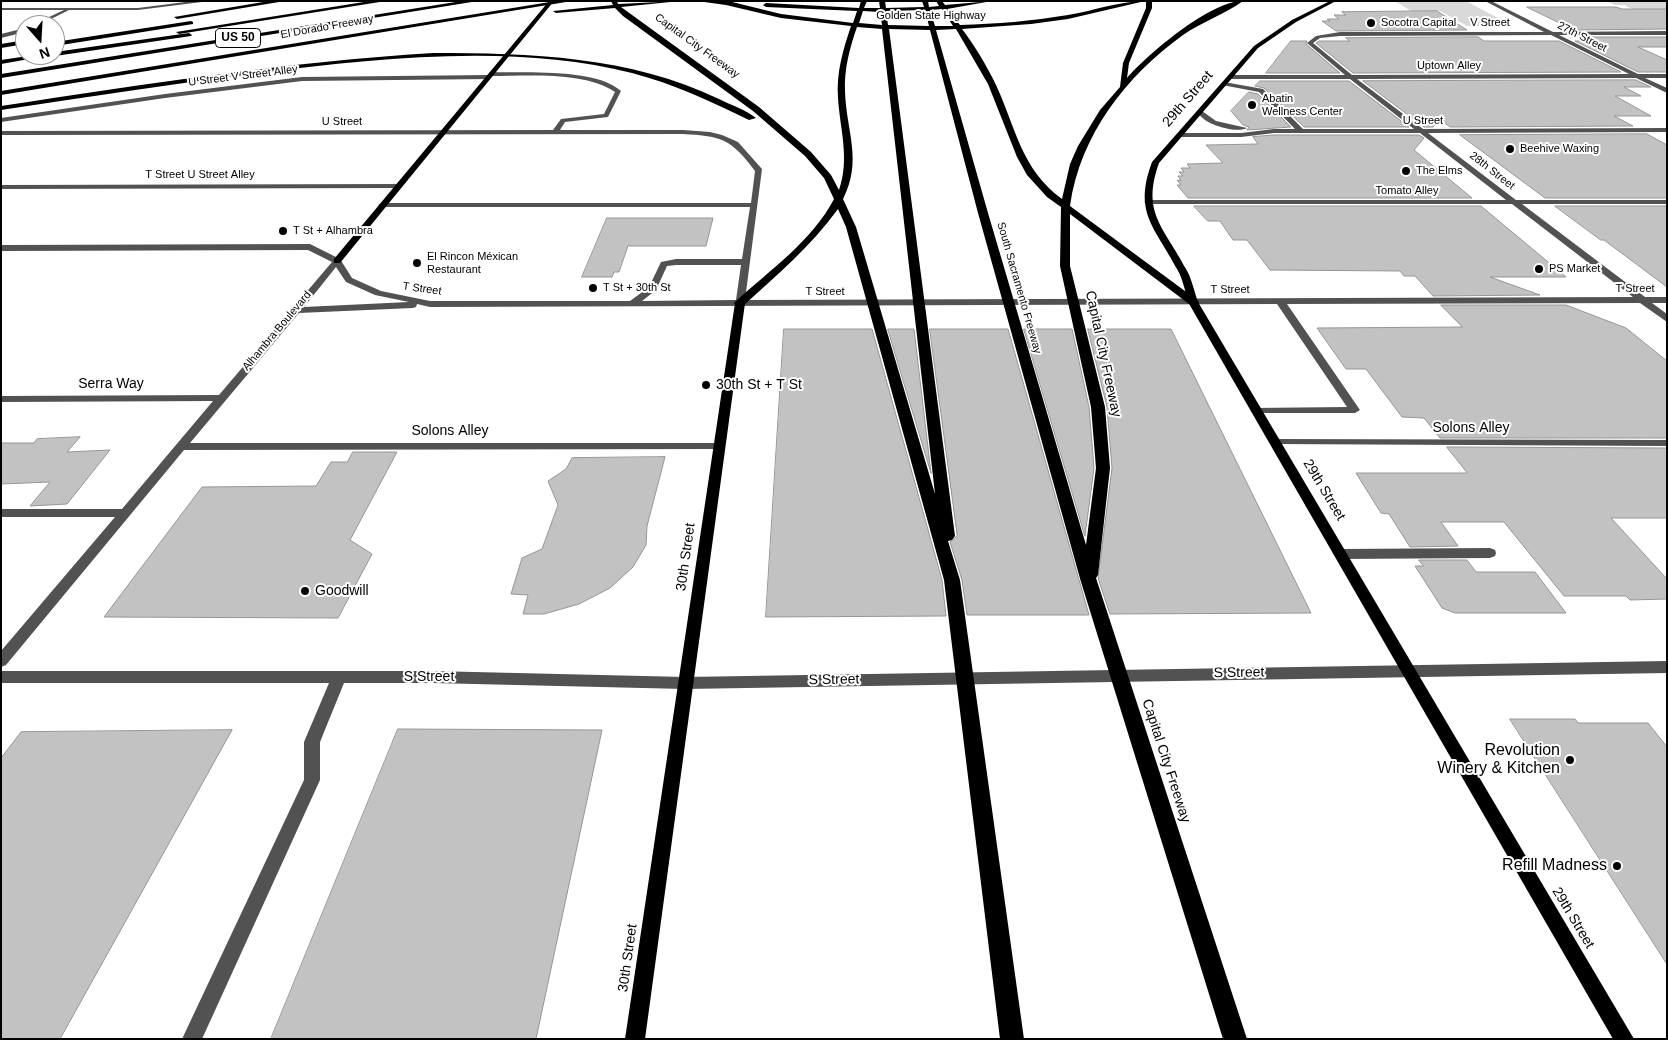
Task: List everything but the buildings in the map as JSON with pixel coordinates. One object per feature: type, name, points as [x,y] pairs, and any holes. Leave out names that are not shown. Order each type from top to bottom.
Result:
[{"type":"highway","points":[[166,18],[282,1]]},
{"type":"highway","points":[[65,42],[251,14],[358,1]]},
{"type":"highway","points":[[65,53],[170,34],[383,1]]},
{"type":"highway","points":[[65,53],[358,12],[456,1]]},
{"type":"highway","name":"El Dorado Freeway","points":[[1,76],[475,1]]},
{"type":"highway","name":"El Dorado Freeway","points":[[1,93],[483,13],[569,1]]},
{"type":"highway","name":"Capital City Freeway","points":[[614,1],[624,15],[756,109],[797,144]]},
{"type":"highway","points":[[528,15],[576,9],[678,1]]},
{"type":"highway","points":[[700,1],[832,9],[899,9],[958,6],[989,1]]},
{"type":"highway","name":"Golden State Highway","points":[[720,1],[734,6],[781,16],[826,22],[909,28],[987,27],[1050,21],[1095,13],[1142,1]]},
{"type":"highway","points":[[740,303],[822,225],[836,205],[844,186],[849,168],[841,90],[843,63],[864,1]]},
{"type":"highway","points":[[882,1],[910,218],[952,580],[1012,1039]]},
{"type":"highway","name":"South Sacramento Freeway","points":[[925,1],[983,213],[1089,582]]},
{"type":"highway","points":[[940,1],[964,36],[992,84],[1020,157],[1031,175],[1050,194],[1193,302]]},
{"type":"highway","name":"Capital City Freeway","points":[[1235,1039],[1089,582],[1103,468],[1100,424],[1098,407],[1065,266],[1063,244],[1065,206],[1079,152],[1090,131],[1122,85],[1142,64],[1172,40],[1205,18],[1240,1]]},
{"type":"highway","points":[[1122,85],[1126,62],[1149,4]]},
{"type":"highway","points":[[218,57],[309,48],[509,18]]},
{"type":"highway","points":[[65,35],[111,28]]},
{"type":"highway","points":[[1,46],[15,44]]},
{"type":"highway","points":[[1,52],[15,50]]},
{"type":"highway","points":[[1,108],[297,66],[383,58],[465,55],[556,59],[629,70],[693,88],[729,104],[797,144],[828,177],[851,227],[952,580]]},
{"type":"highway","points":[[1,62],[15,60]]},
{"type":"main road","name":"Alhambra Boulevard","points":[[336,261],[552,1]]},
{"type":"main road","name":"29th Street","points":[[1334,1],[1279,30],[1256,47],[1156,162],[1147,188],[1150,214],[1183,271],[1193,302],[1624,1039]]},
{"type":"main road","name":"30th Street","points":[[635,1039],[740,303]]},
{"type":"street","points":[[58,15],[88,1]]},
{"type":"street","points":[[1,9],[148,8],[208,1]]},
{"type":"street","name":"27th Street","points":[[1488,1],[1667,91]]},
{"type":"street","points":[[1,36],[15,32]]},
{"type":"street","name":"V Street","points":[[1314,39],[1340,34],[1667,33]]},
{"type":"street","name":"28th Street","points":[[1314,39],[1311,41],[1311,45],[1350,76],[1667,319]]},
{"type":"street","name":"U Street V Street Alley","points":[[1,120],[165,96],[302,79],[560,76],[603,83],[618,92],[606,116],[563,120],[555,132]]},
{"type":"street","name":"Uptown Alley","points":[[1230,77],[1667,76]]},
{"type":"street","points":[[1224,84],[1261,90],[1301,131]]},
{"type":"street","points":[[1200,112],[1204,117],[1217,124],[1229,127],[1274,131]]},
{"type":"street","name":"U Street","points":[[1180,135],[1241,135],[1274,131],[1667,130]]},
{"type":"street","name":"30th Street","points":[[683,132],[722,136],[738,144],[759,171],[740,303]]},
{"type":"street","name":"U Street","points":[[1,133],[683,132]]},
{"type":"street","name":"T Street U Street Alley","points":[[1,187],[398,186]]},
{"type":"street","name":"Tomato Alley","points":[[1148,202],[1667,202]]},
{"type":"street","points":[[382,205],[754,205]]},
{"type":"street","name":"T Street","points":[[1,248],[310,247],[336,261],[349,280],[378,293],[430,304],[1667,300]]},
{"type":"street","name":"Alhambra Boulevard","points":[[1,661],[336,261]]},
{"type":"street","points":[[633,303],[653,288],[664,264],[676,262],[746,262]]},
{"type":"street","points":[[1256,410],[1356,410],[1280,301]]},
{"type":"street","points":[[295,310],[430,304]]},
{"type":"street","name":"Serra Way","points":[[1,399],[221,398]]},
{"type":"street","name":"Solons Alley","points":[[1275,442],[1667,442]]},
{"type":"street","name":"Solons Alley","points":[[180,447],[719,446]]},
{"type":"street","points":[[1,513],[125,513]]},
{"type":"street","points":[[1341,554],[1490,553]]},
{"type":"street","name":"S Street","points":[[1,677],[441,677],[686,682],[1667,667]]},
{"type":"street","points":[[192,1039],[312,780],[312,742],[339,678]]},
{"type":"shaded area","points":[[1395,1],[1466,1],[1513,26],[1467,26],[1440,11],[1411,11]]},
{"type":"shaded area","points":[[1606,1],[1667,1],[1667,9],[1636,10],[1625,6],[1627,5],[1615,5]]},
{"type":"place","name":"Socotra Capital","points":[[1371,23]]},
{"type":"place","name":"Abatin Wellness Center","points":[[1252,105]]},
{"type":"place","name":"Beehive Waxing","points":[[1510,149]]},
{"type":"place","name":"The Elms","points":[[1406,171]]},
{"type":"place","name":"T St + Alhambra","points":[[283,231]]},
{"type":"place","name":"El Rincon Méxican Restaurant","points":[[417,263]]},
{"type":"place","name":"PS Market","points":[[1539,269]]},
{"type":"place","name":"T St + 30th St","points":[[593,288]]},
{"type":"place","name":"30th St + T St","points":[[706,385]]},
{"type":"place","name":"Goodwill","points":[[305,591]]},
{"type":"place","name":"Revolution Winery & Kitchen","points":[[1570,760]]},
{"type":"place","name":"Refill Madness","points":[[1617,866]]}]
